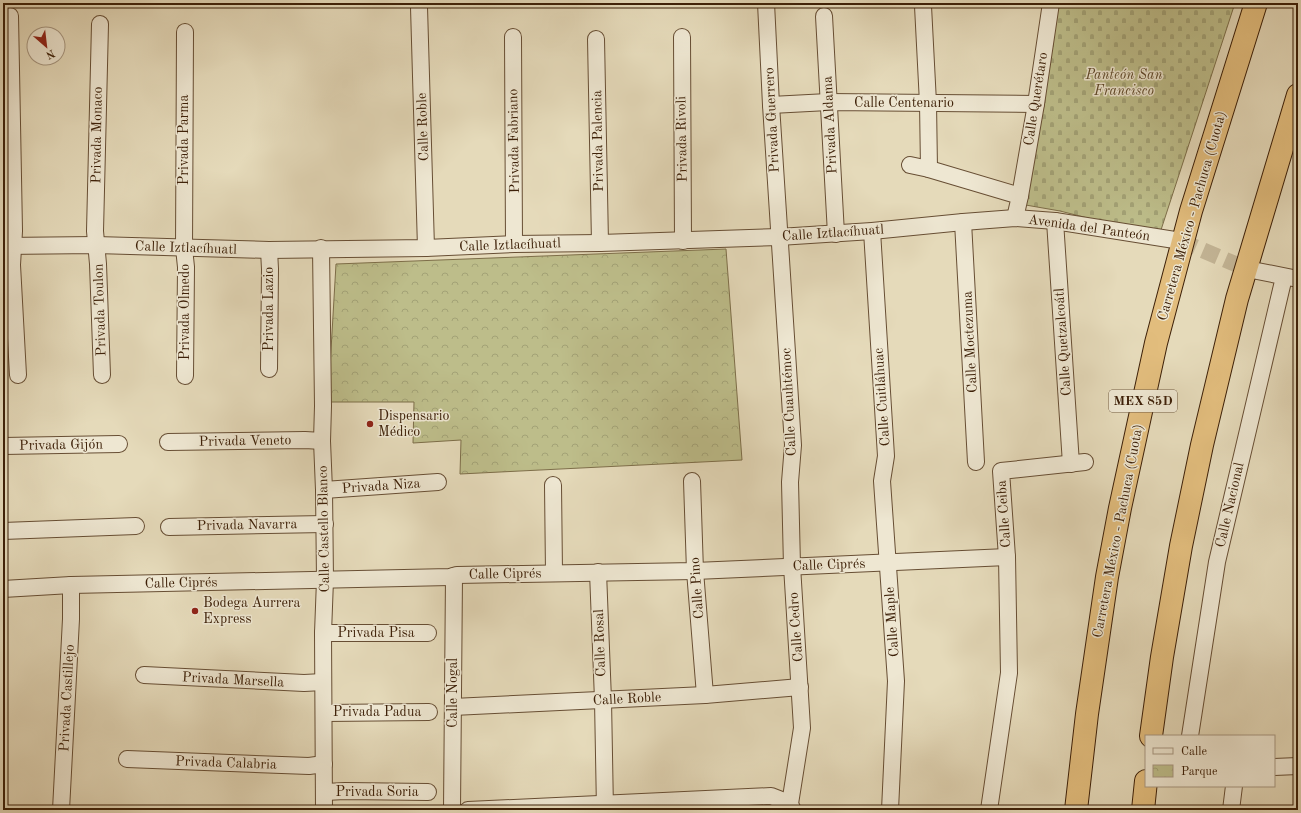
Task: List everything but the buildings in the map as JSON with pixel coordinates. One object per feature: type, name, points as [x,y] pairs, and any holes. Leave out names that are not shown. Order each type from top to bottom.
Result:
[{"type":"highway","name":"Carretera México - Pachuca (Cuota)","points":[[1076,810],[1088,706],[1107,577],[1120,508],[1156,343],[1191,211],[1256,3]]},
{"type":"highway","points":[[1151,735],[1162,657],[1181,546],[1202,445],[1237,299],[1298,95]]},
{"type":"highway","points":[[1143,810],[1145,787]]},
{"type":"street","name":"Privada Guerrero","points":[[766,3],[779,237]]},
{"type":"street","name":"Calle Querétaro","points":[[1020,196],[1036,104],[1051,3]]},
{"type":"street","points":[[923,6],[928,103],[929,169]]},
{"type":"street","name":"Calle Roble","points":[[420,7],[426,248]]},
{"type":"street","points":[[10,16],[14,231],[8,246],[12,265],[18,375]]},
{"type":"street","name":"Privada Aldama","points":[[824,16],[836,234]]},
{"type":"street","name":"Privada Monaco","points":[[96,245],[100,24]]},
{"type":"street","name":"Privada Parma","points":[[184,248],[185,32]]},
{"type":"street","name":"Privada Rivoli","points":[[682,37],[683,241]]},
{"type":"street","name":"Privada Fabriano","points":[[513,38],[514,244]]},
{"type":"street","name":"Privada Palencia","points":[[596,39],[600,244]]},
{"type":"street","name":"Calle Centenario","points":[[771,105],[828,102],[1036,104]]},
{"type":"street","name":"Avenida del Panteón","points":[[910,165],[929,169],[1020,196],[1015,218],[1055,221],[1181,241]]},
{"type":"street","name":"Calle Iztlacíhuatl","points":[[8,246],[96,245],[269,250],[321,248],[426,248],[514,244],[600,244],[836,234],[1015,218]]},
{"type":"street","name":"Calle Quetzalcoátl","points":[[1001,471],[1078,463],[1055,221]]},
{"type":"street","name":"Calle Moctezuma","points":[[963,222],[976,462]]},
{"type":"street","name":"Calle Cuitláhuac","points":[[872,231],[886,456],[882,481],[888,563]]},
{"type":"street","name":"Calle Cuauhtémoc","points":[[779,237],[793,445],[790,482],[792,566]]},
{"type":"street","name":"Privada Toulon","points":[[96,245],[102,375]]},
{"type":"street","name":"Privada Olmedo","points":[[184,248],[186,267],[185,376]]},
{"type":"street","name":"Calle Castello Blanco","points":[[321,248],[322,441],[325,524],[323,633],[324,810]]},
{"type":"street","name":"Privada Lazio","points":[[269,250],[269,369]]},
{"type":"street","points":[[1247,269],[1291,278]]},
{"type":"street","name":"Calle Nacional","points":[[1190,735],[1217,562],[1291,278]]},
{"type":"street","name":"Privada Veneto","points":[[168,442],[322,441]]},
{"type":"street","name":"Privada Gijón","points":[[3,446],[119,444]]},
{"type":"street","name":"Calle Ceiba","points":[[1001,471],[1007,557]]},
{"type":"street","name":"Calle Pino","points":[[692,481],[695,571],[705,695]]},
{"type":"street","name":"Privada Niza","points":[[324,490],[438,482]]},
{"type":"street","points":[[553,485],[554,573]]},
{"type":"street","name":"Privada Navarra","points":[[169,527],[325,524]]},
{"type":"street","points":[[3,531],[136,526]]},
{"type":"street","points":[[989,810],[1009,673],[1007,557]]},
{"type":"street","name":"Calle Ciprés","points":[[3,589],[71,585],[695,571],[1007,557]]},
{"type":"street","name":"Calle Maple","points":[[888,563],[896,681],[890,810]]},
{"type":"street","name":"Calle Cedro","points":[[791,808],[802,728],[792,566]]},
{"type":"street","name":"Calle Rosal","points":[[598,572],[605,807]]},
{"type":"street","name":"Calle Nogal","points":[[452,810],[454,576]]},
{"type":"street","name":"Privada Castillejo","points":[[61,810],[71,619],[71,585]]},
{"type":"street","name":"Privada Pisa","points":[[323,633],[428,634]]},
{"type":"street","name":"Privada Marsella","points":[[144,675],[304,683],[323,682]]},
{"type":"street","name":"Calle Roble","points":[[453,707],[705,695],[800,687]]},
{"type":"street","name":"Privada Padua","points":[[324,713],[429,712]]},
{"type":"street","name":"Privada Calabria","points":[[127,759],[310,766],[324,764]]},
{"type":"street","points":[[1275,767],[1298,766]]},
{"type":"street","points":[[1231,810],[1234,787]]},
{"type":"street","name":"Privada Soria","points":[[325,792],[428,792]]},
{"type":"street","points":[[468,810],[605,807],[771,796],[791,808]]},
{"type":"green space","name":"Panteón San Francisco","points":[[1055,3],[1235,3],[1159,236],[1060,211],[1020,204]]},
{"type":"green space","points":[[726,249],[742,460],[460,474],[461,440],[413,443],[414,402],[328,402],[336,264]]},
{"type":"tunnel","points":[[1181,241],[1247,269]]},
{"type":"place","name":"Dispensario Médico","points":[[370,424]]},
{"type":"place","name":"Bodega Aurrera Express","points":[[195,611]]}]
